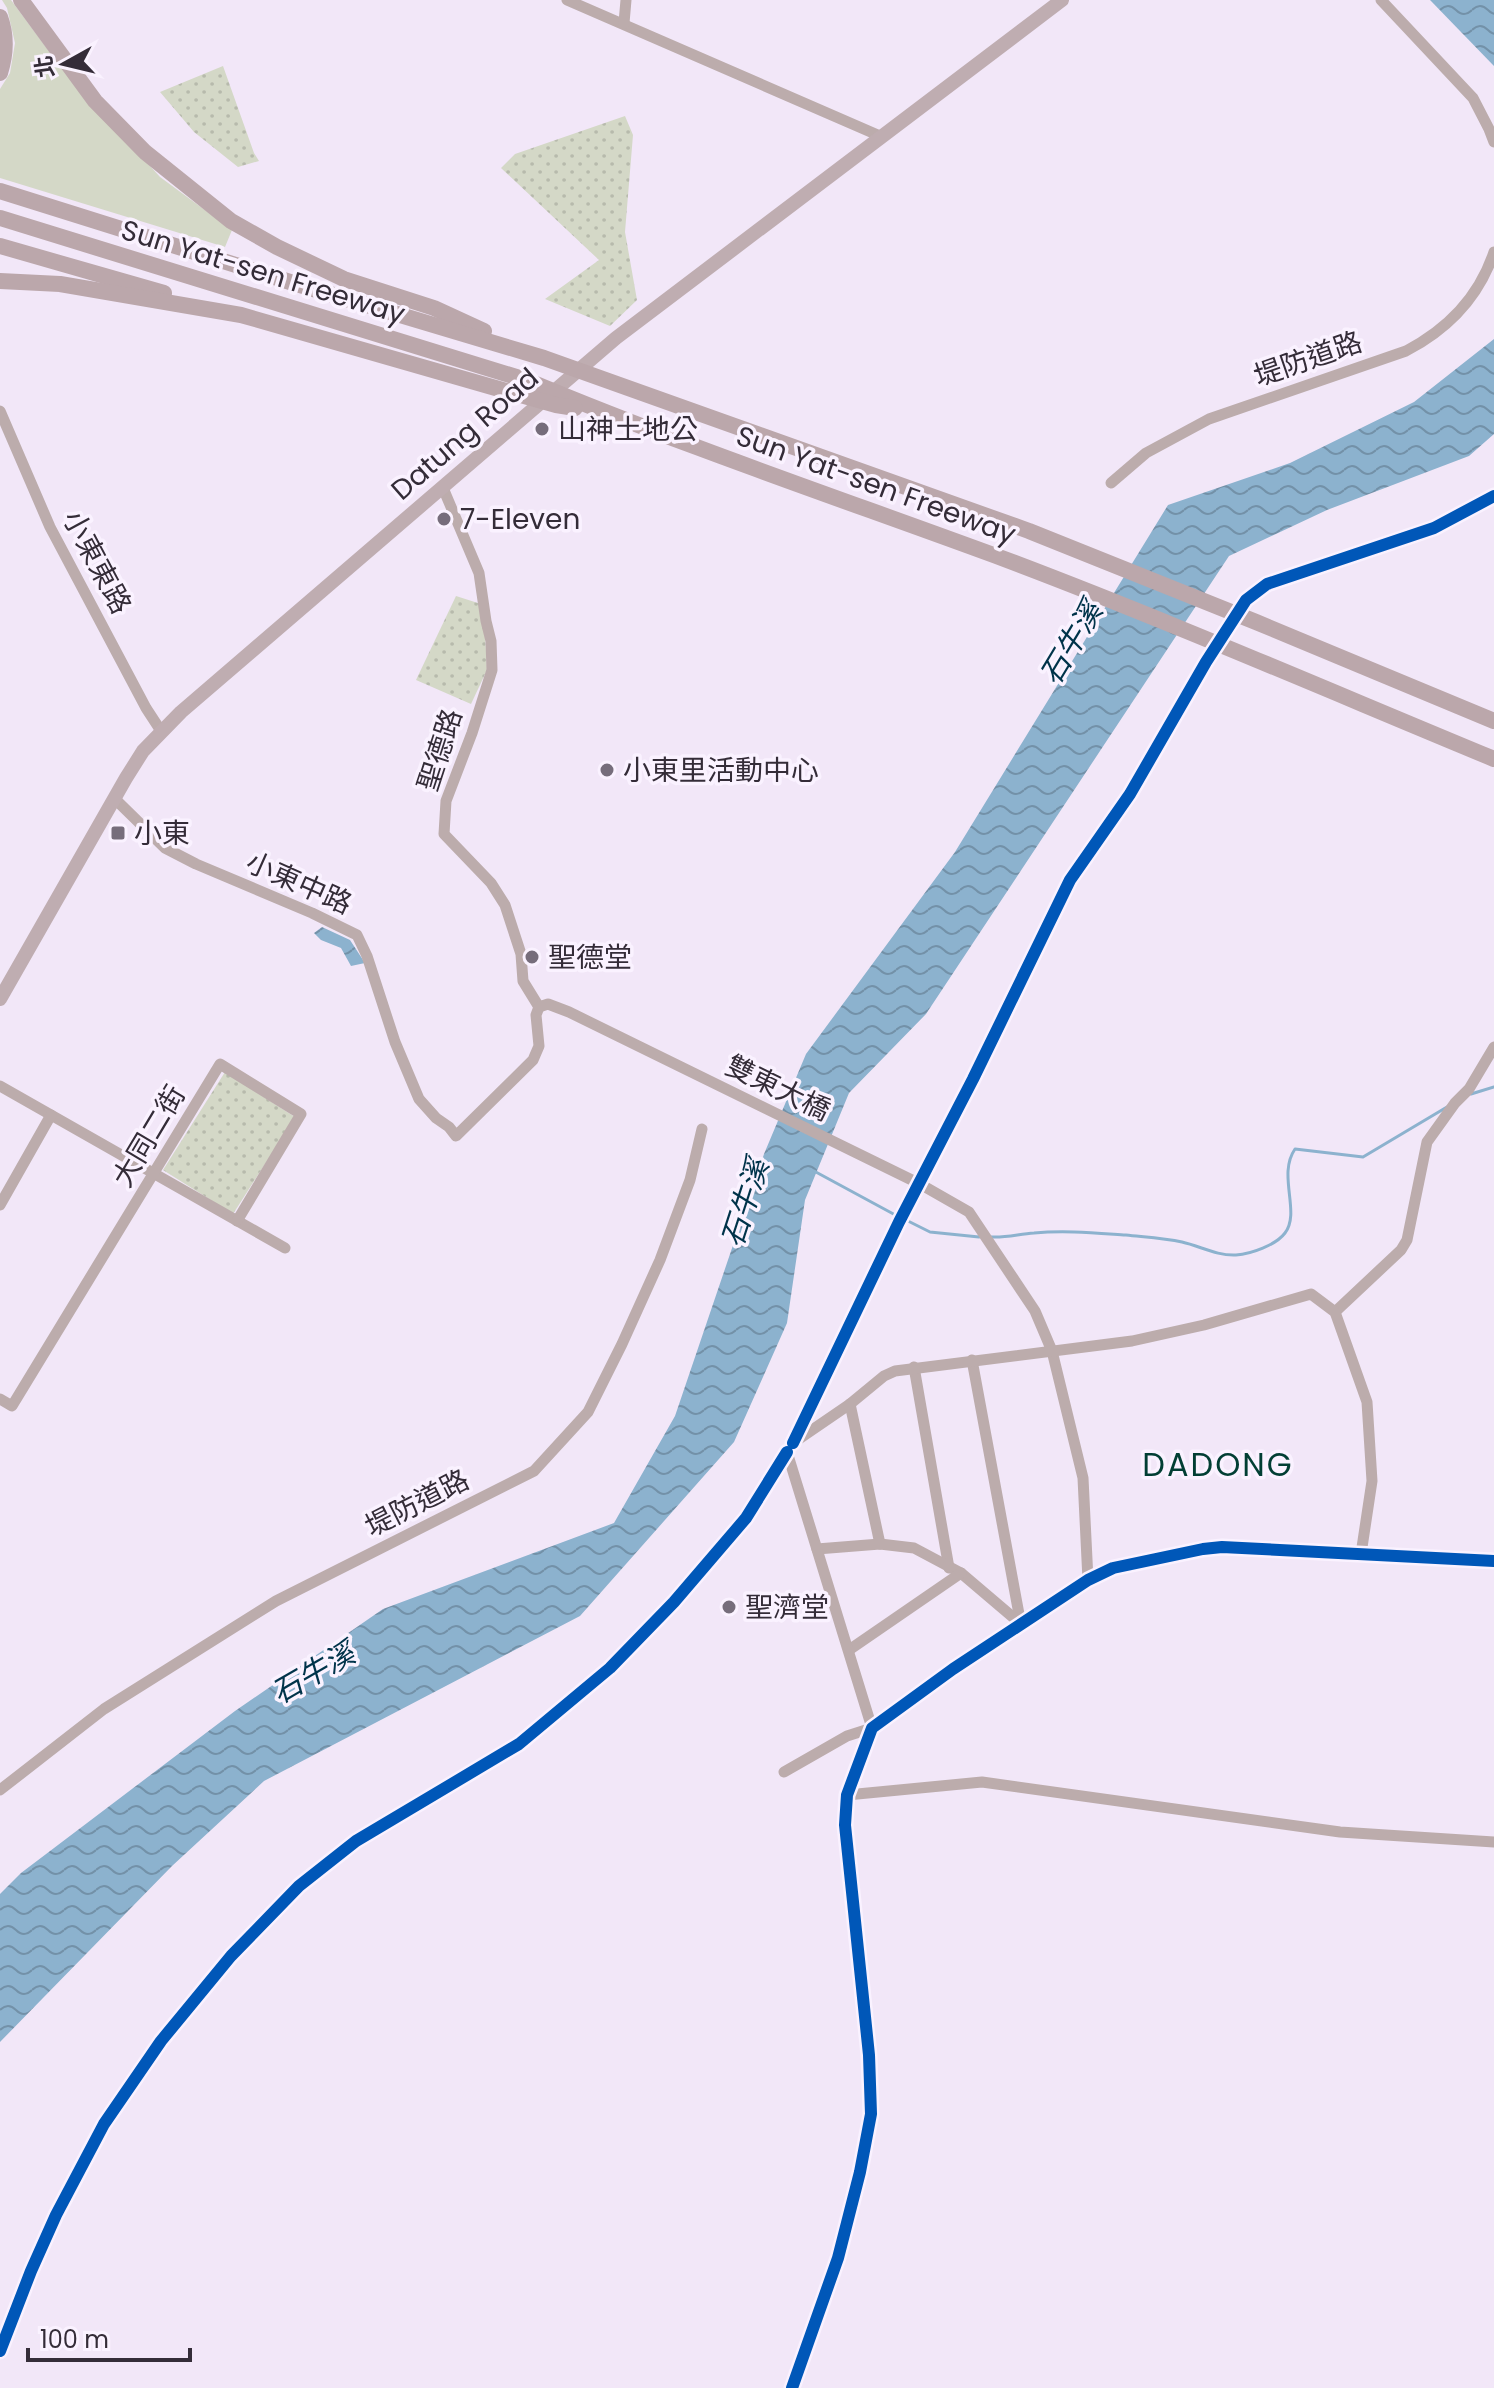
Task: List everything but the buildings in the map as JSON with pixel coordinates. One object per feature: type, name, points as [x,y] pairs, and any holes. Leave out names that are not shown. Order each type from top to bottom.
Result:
[{"type":"highway","points":[[21,0],[95,101],[145,152],[231,221],[344,279],[434,308],[544,358]]},
{"type":"highway","points":[[0,17],[6,39],[0,73]]},
{"type":"highway","name":"Sun Yat-sen Freeway","points":[[0,191],[544,358],[1029,531],[1494,721]]},
{"type":"highway","name":"Sun Yat-sen Freeway","points":[[0,218],[526,380],[600,411],[1011,562],[1494,759]]},
{"type":"highway","points":[[0,246],[556,405],[600,411]]},
{"type":"highway","points":[[0,281],[60,284],[241,315]]},
{"type":"main road","name":"Datung Road","points":[[0,999],[143,751],[161,731],[243,657],[616,338],[1055,2]]},
{"type":"street","points":[[567,0],[880,136]]},
{"type":"street","points":[[624,23],[626,0]]},
{"type":"street","points":[[1381,0],[1473,98],[1494,142]]},
{"type":"street","name":"堤防道路","points":[[1111,483],[1146,453],[1209,419],[1406,351],[1420,343],[1446,325],[1467,303],[1494,252]]},
{"type":"street","name":"小東東路","points":[[0,411],[50,527],[161,731]]},
{"type":"street","name":"聖德路","points":[[443,488],[479,573],[491,641],[492,670],[446,801],[444,834],[491,883],[505,905],[521,954],[523,981],[539,1007]]},
{"type":"street","points":[[0,2351],[50,2229],[104,2124],[161,2041],[231,1956],[299,1886],[356,1841],[519,1744],[610,1668],[674,1602],[746,1518],[790,1448],[1070,880],[1130,794],[1206,662],[1246,600],[1267,584],[1434,528],[1494,496]]},
{"type":"street","name":"小東中路","points":[[115,799],[165,848],[357,935],[419,1099],[456,1136],[533,1060],[539,1046],[536,1015],[539,1007]]},
{"type":"street","name":"雙東大橋","points":[[539,1007],[548,1004],[556,1006],[616,1034],[920,1184],[969,1212],[1035,1311],[1052,1351],[1083,1478],[1088,1580]]},
{"type":"street","points":[[1335,1312],[1401,1250],[1407,1240],[1427,1142],[1469,1089],[1494,1047]]},
{"type":"street","name":"大同二街","points":[[0,1399],[12,1406],[220,1064],[301,1114],[237,1221]]},
{"type":"street","points":[[0,1086],[285,1248]]},
{"type":"street","points":[[0,1205],[51,1115]]},
{"type":"street","name":"堤防道路","points":[[0,1790],[104,1709],[276,1601],[534,1471],[588,1412],[622,1344],[680,1207],[702,1129]]},
{"type":"street","points":[[790,1448],[884,1376],[895,1371],[1132,1341],[1204,1325],[1311,1294],[1335,1312],[1367,1402],[1372,1481],[1361,1554]]},
{"type":"street","points":[[972,1360],[1021,1625]]},
{"type":"street","points":[[914,1367],[949,1568]]},
{"type":"street","points":[[850,1404],[880,1544]]},
{"type":"street","points":[[790,1448],[817,1549],[872,1728],[847,1795],[845,1825],[869,2055],[871,2114],[838,2258],[792,2388]]},
{"type":"street","points":[[817,1549],[880,1544],[914,1548],[961,1573],[1021,1625]]},
{"type":"street","points":[[784,1772],[847,1736],[872,1728],[953,1669],[1088,1580],[1113,1568],[1212,1548],[1494,1561]]},
{"type":"street","points":[[849,1650],[961,1573]]},
{"type":"street","points":[[847,1795],[982,1782],[1340,1832],[1494,1842]]},
{"type":"green space","points":[[2,0],[11,0],[60,66],[160,177],[232,230],[225,247],[0,178],[0,89],[10,73],[15,43],[7,8]]},
{"type":"green space","points":[[223,66],[259,161],[238,167],[194,132],[160,92]]},
{"type":"green space","points":[[625,116],[633,135],[625,232],[637,300],[610,326],[545,299],[599,260],[501,168],[515,154]]},
{"type":"green space","points":[[456,596],[481,604],[485,632],[487,670],[471,704],[416,680]]},
{"type":"green space","points":[[225,1072],[295,1117],[233,1214],[163,1170]]},
{"type":"water","points":[[1430,0],[1494,0],[1494,66]]},
{"type":"water","name":"石牛溪","points":[[1494,339],[1494,434],[1469,456],[1327,510],[1229,556],[926,1014],[849,1093],[805,1200],[787,1323],[734,1442],[580,1616],[264,1781],[172,1866],[0,2042],[0,1894],[21,1873],[235,1711],[383,1609],[614,1523],[675,1416],[764,1154],[806,1054],[955,852],[1168,505],[1290,463],[1414,402]]},
{"type":"water","points":[[322,927],[350,940],[365,963],[351,966],[341,948],[321,940],[314,933]]},
{"type":"waterway","points":[[1471,1094],[1494,1087]]},
{"type":"waterway","points":[[991,1237],[1046,1232],[1126,1235],[1182,1242],[1229,1255],[1249,1253],[1276,1241],[1289,1224],[1288,1170],[1295,1149],[1363,1157],[1447,1107]]},
{"type":"waterway","points":[[814,1171],[899,1217]]},
{"type":"waterway","points":[[906,1220],[930,1232],[979,1237]]},
{"type":"cycle path","points":[[793,1443],[899,1222],[1070,880],[1130,794],[1206,662],[1246,600],[1267,584],[1434,528],[1494,496]]},
{"type":"cycle path","points":[[0,2351],[56,2215],[104,2124],[161,2041],[231,1956],[299,1886],[356,1841],[519,1744],[610,1668],[674,1602],[746,1518],[787,1452]]},
{"type":"cycle path","points":[[792,2388],[838,2258],[871,2114],[869,2055],[845,1825],[847,1795],[872,1728],[953,1669],[1088,1580],[1113,1568],[1222,1547],[1494,1561]]},
{"type":"place","name":"山神土地公","points":[[542,429]]},
{"type":"place","name":"7-Eleven","points":[[444,519]]},
{"type":"place","name":"小東里活動中心","points":[[607,770]]},
{"type":"place","name":"小東","points":[[118,833]]},
{"type":"place","name":"聖德堂","points":[[532,957]]},
{"type":"place","name":"聖濟堂","points":[[729,1607]]},
{"type":"district","name":"DADONG","points":[[1218,1464]]}]
